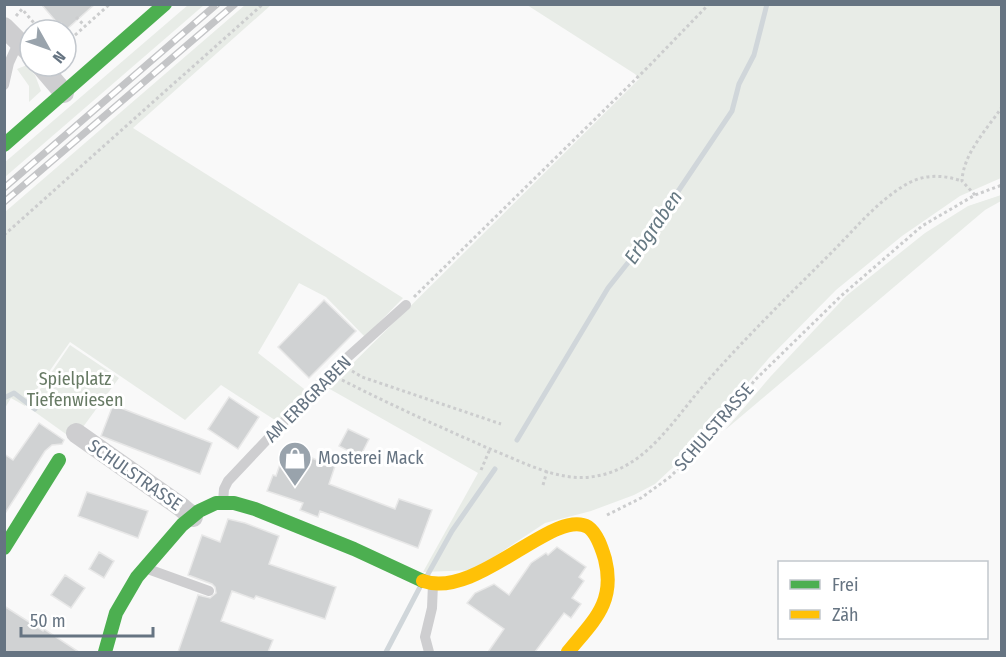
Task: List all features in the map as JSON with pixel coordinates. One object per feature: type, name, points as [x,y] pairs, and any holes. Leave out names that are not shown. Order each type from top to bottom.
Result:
[{"type":"street","points":[[4,145],[165,4]]},
{"type":"street","points":[[51,78],[64,93]]},
{"type":"street","name":"SCHULSTRASSE","points":[[76,433],[192,517]]},
{"type":"street","points":[[4,548],[59,460]]},
{"type":"street","points":[[224,502],[245,506],[281,519],[433,584],[451,582],[484,570],[553,530],[574,524],[589,528],[599,543],[606,562],[610,586],[609,595],[606,603],[568,652]]},
{"type":"street","name":"SCHULSTRASSE","points":[[105,652],[117,611],[145,568],[192,517],[205,508],[224,502]]},
{"type":"lane","points":[[4,85],[18,40]]},
{"type":"lane","name":"AM ERBGRABEN","points":[[224,502],[224,489],[228,481],[330,373],[406,304]]},
{"type":"lane","points":[[145,568],[209,591]]},
{"type":"lane","points":[[429,652],[425,637],[432,608],[433,584]]},
{"type":"path","points":[[78,32],[110,4]]},
{"type":"path","points":[[4,235],[263,4]]},
{"type":"path","points":[[406,304],[650,66],[709,4]]},
{"type":"path","points":[[76,17],[85,26]]},
{"type":"path","points":[[962,181],[963,168],[973,149],[1002,107]]},
{"type":"path","points":[[330,373],[434,425],[547,471],[568,477],[589,477],[610,473],[646,452],[660,440],[702,387],[747,338],[874,210],[903,186],[929,175],[947,176],[962,181],[975,195]]},
{"type":"path","name":"SCHULSTRASSE","points":[[589,528],[602,517],[641,498],[670,477],[706,441],[755,380],[841,296],[922,226],[975,195],[1002,185]]},
{"type":"path","points":[[340,364],[362,377],[501,424]]},
{"type":"path","points":[[481,470],[490,449]]},
{"type":"path","points":[[543,485],[547,471]]},
{"type":"green space","points":[[188,5],[204,5],[5,177],[4,163]]},
{"type":"green space","points":[[245,5],[271,5],[133,128],[403,298],[365,337],[326,297],[299,283],[258,353],[308,392],[281,424],[221,385],[185,420],[70,342],[25,406],[11,398],[5,408],[5,212]]},
{"type":"green space","points":[[527,5],[1001,5],[1001,178],[960,196],[902,236],[836,290],[769,358],[685,456],[655,484],[634,495],[591,511],[545,523],[474,570],[423,572],[478,473],[328,388],[639,79],[635,74]]},
{"type":"green space","points":[[23,78],[36,78],[41,91],[29,102],[29,86]]},
{"type":"green space","points":[[1001,195],[1001,201],[985,210],[725,430],[771,376],[846,296],[925,233],[968,206]]},
{"type":"green space","name":"Spielplatz Tiefenwiesen","points":[[70,345],[119,378],[83,427],[70,437],[28,407]]},
{"type":"building","points":[[41,4],[95,4],[78,19],[53,18]]},
{"type":"building","points":[[324,300],[356,331],[309,378],[278,347]]},
{"type":"building","points":[[229,397],[259,417],[238,449],[208,429]]},
{"type":"building","points":[[113,405],[212,443],[200,474],[101,436]]},
{"type":"building","points":[[39,423],[64,440],[62,444],[52,445],[45,451],[4,515],[4,454],[13,460]]},
{"type":"building","points":[[348,429],[369,439],[360,457],[339,446]]},
{"type":"building","points":[[312,458],[336,463],[329,484],[395,509],[399,499],[432,510],[418,548],[320,511],[318,517],[300,510],[303,503],[267,491],[280,464],[288,466],[290,462],[308,468]]},
{"type":"building","points":[[87,492],[148,511],[138,538],[78,516]]},
{"type":"building","points":[[228,519],[279,536],[269,564],[336,587],[325,619],[256,596],[254,599],[232,591],[221,621],[273,640],[268,652],[178,652],[198,595],[210,598],[216,593],[212,584],[188,575],[202,535],[220,542]]},
{"type":"building","points":[[557,547],[586,567],[579,577],[584,581],[572,598],[581,604],[571,618],[564,613],[535,652],[488,652],[504,629],[467,603],[475,593],[494,584],[509,595],[531,563],[546,553],[548,555]]},
{"type":"building","points":[[99,552],[114,561],[104,578],[89,569]]},
{"type":"building","points":[[65,575],[85,588],[71,608],[51,595]]},
{"type":"building","points":[[4,606],[43,631],[44,629],[79,652],[4,652]]},
{"type":"waterway","name":"Erbgraben","points":[[517,440],[608,288],[642,245],[732,111],[739,84],[754,55],[767,4]]},
{"type":"waterway","points":[[4,398],[14,393],[35,409]]},
{"type":"waterway","name":"Erbgraben","points":[[428,574],[452,531],[495,469]]},
{"type":"waterway","name":"Erbgraben","points":[[386,652],[420,587]]},
{"type":"railway","points":[[4,188],[217,4]]},
{"type":"railway","points":[[4,202],[235,4]]},
{"type":"traffic: fast","points":[[4,145],[165,4]]},
{"type":"traffic: fast","points":[[4,548],[59,460]]},
{"type":"traffic: fast","points":[[105,652],[116,613],[137,577],[182,525],[199,511],[216,503],[234,503],[255,509],[354,549],[423,581]]},
{"type":"traffic: slow","points":[[423,581],[444,583],[467,578],[555,530],[573,524],[588,527],[597,537],[604,555],[608,574],[607,588],[605,600],[594,621],[568,652]]},
{"type":"place","name":"Mosterei Mack","points":[[295,487]]}]
